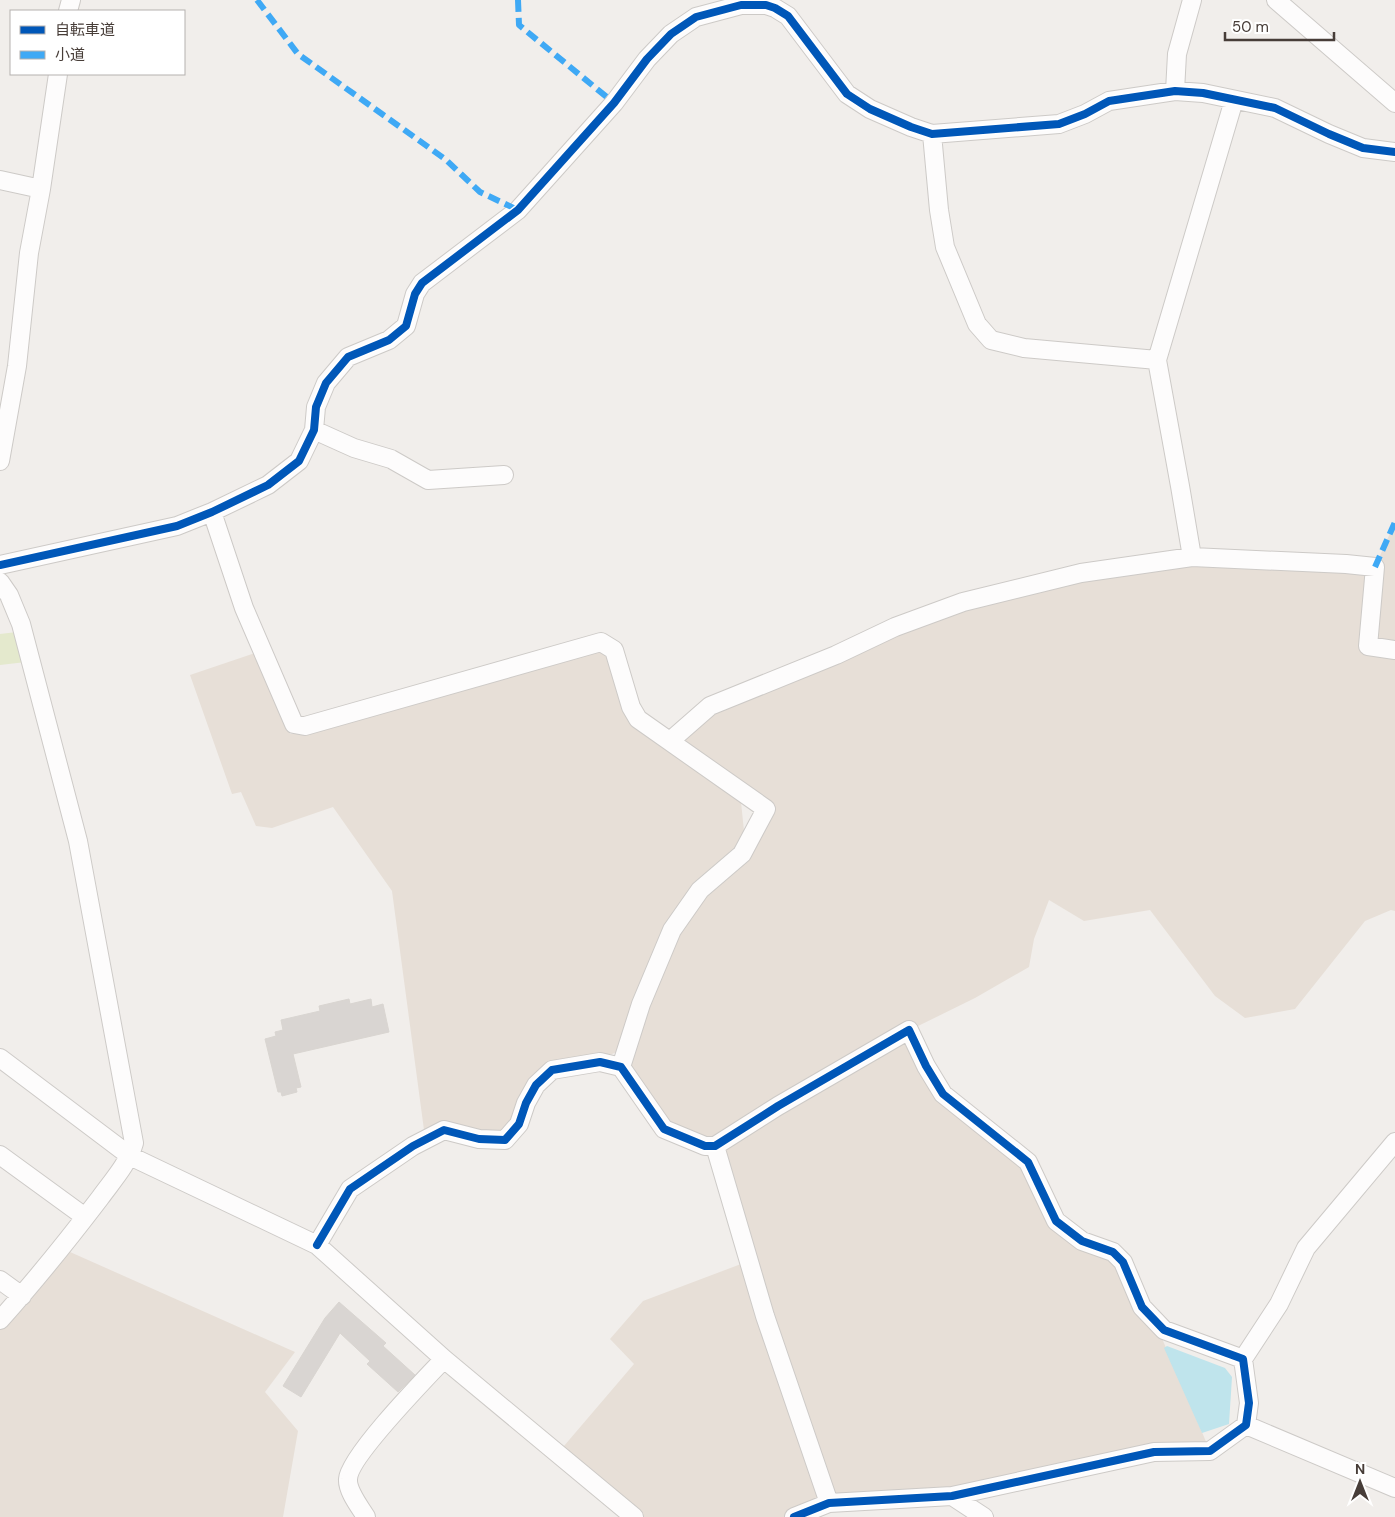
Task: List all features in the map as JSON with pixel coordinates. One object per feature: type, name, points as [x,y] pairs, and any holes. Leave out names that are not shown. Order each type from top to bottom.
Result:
[{"type":"street","points":[[1175,91],[1177,54],[1192,0]]},
{"type":"street","points":[[1276,0],[1395,103]]},
{"type":"street","points":[[0,565],[177,526],[212,512],[268,485],[299,461],[314,430],[316,407],[326,383],[348,357],[389,340],[406,326],[415,294],[422,283],[518,210],[614,103],[647,59],[671,34],[696,17],[741,5],[766,5],[776,8],[788,16],[847,94],[870,109],[932,134],[1059,124],[1109,102],[1175,91],[1203,93],[1275,108],[1362,148],[1395,152]]},
{"type":"street","points":[[0,461],[18,366],[29,252],[41,189],[58,75]]},
{"type":"street","points":[[1192,557],[1157,360],[1234,100]]},
{"type":"street","points":[[932,134],[939,210],[945,248],[977,324],[991,340],[1024,348],[1157,360]]},
{"type":"street","points":[[0,180],[41,189]]},
{"type":"street","points":[[314,430],[354,448],[391,459],[428,480],[504,475]]},
{"type":"street","points":[[212,512],[244,608],[294,724],[305,726],[601,642],[614,650],[631,707],[638,719],[766,809],[742,854],[700,890],[672,930],[641,1004],[621,1067]]},
{"type":"street","points":[[670,741],[710,706],[836,655],[896,627],[963,602],[1081,573],[1192,557],[1346,564],[1376,568],[1368,646],[1395,650]]},
{"type":"street","points":[[0,582],[9,595],[21,624],[78,841],[134,1143],[130,1156],[85,1217],[22,1296],[0,1320]]},
{"type":"street","points":[[317,1246],[350,1189],[412,1146],[444,1130],[479,1139],[505,1140],[519,1124],[526,1103],[536,1085],[552,1070],[600,1062],[621,1067],[664,1130],[705,1146],[715,1146],[778,1106],[909,1030],[926,1066],[943,1094],[1028,1162],[1056,1221],[1082,1241],[1113,1252],[1123,1262],[1142,1307],[1155,1322],[1164,1330],[1243,1359]]},
{"type":"street","points":[[0,1058],[130,1156],[317,1246],[444,1359],[634,1517]]},
{"type":"street","points":[[794,1517],[830,1503],[952,1496],[1154,1452],[1210,1451],[1246,1425],[1249,1403],[1243,1359],[1279,1304],[1306,1248],[1395,1142]]},
{"type":"street","points":[[715,1146],[765,1316],[830,1503]]},
{"type":"street","points":[[0,1155],[85,1217]]},
{"type":"street","points":[[0,1280],[22,1296]]},
{"type":"street","points":[[366,1517],[351,1491],[348,1479],[353,1465],[387,1421],[444,1359]]},
{"type":"street","points":[[1246,1425],[1395,1488]]},
{"type":"street","points":[[952,1496],[984,1517]]},
{"type":"shaded area","points":[[1395,522],[1395,911],[1391,910],[1365,921],[1295,1009],[1245,1018],[1215,996],[1150,910],[1084,921],[1049,900],[1034,939],[1029,967],[975,998],[910,1030],[943,1094],[1028,1162],[1063,1227],[1113,1252],[1155,1322],[1210,1451],[1154,1452],[952,1496],[829,1503],[794,1517],[634,1517],[558,1453],[634,1364],[610,1339],[643,1301],[749,1261],[715,1146],[664,1129],[621,1067],[672,930],[742,854],[766,810],[670,741],[710,706],[963,602],[1192,557],[1375,567]]},
{"type":"shaded area","points":[[601,645],[610,650],[617,676],[661,744],[741,802],[744,831],[735,850],[667,931],[640,984],[624,1049],[600,1059],[543,1070],[509,1131],[487,1134],[444,1127],[424,1130],[392,891],[333,807],[272,828],[256,826],[241,792],[232,794],[190,675],[255,653],[290,734],[307,733]]},
{"type":"shaded area","points":[[61,1248],[295,1352],[265,1392],[298,1431],[283,1517],[0,1517],[0,1320]]},
{"type":"green space","points":[[17,632],[26,662],[0,665],[0,634]]},
{"type":"water","points":[[1167,1346],[1225,1368],[1232,1377],[1229,1424],[1202,1433],[1164,1348]]},
{"type":"building","points":[[349,999],[350,1004],[371,999],[372,1007],[383,1004],[389,1032],[293,1054],[301,1087],[296,1088],[297,1092],[282,1096],[281,1092],[278,1092],[265,1039],[276,1036],[275,1032],[283,1030],[281,1020],[320,1011],[319,1006]]},
{"type":"building","points":[[339,1302],[386,1343],[383,1346],[415,1375],[398,1392],[367,1364],[370,1361],[340,1333],[301,1397],[283,1386],[325,1318]]},
{"type":"marked path","points":[[257,0],[298,54],[445,159],[480,192],[518,210]]},
{"type":"marked path","points":[[518,0],[519,25],[614,103]]},
{"type":"marked path","points":[[1375,567],[1395,522]]},
{"type":"cycle path","points":[[0,565],[177,526],[212,512],[268,485],[299,461],[314,430],[316,407],[326,383],[348,357],[389,340],[406,326],[415,294],[422,283],[518,210],[614,103],[647,59],[671,34],[696,17],[741,5],[766,5],[775,8],[788,16],[847,94],[870,109],[932,134],[1059,124],[1085,114],[1109,101],[1175,91],[1203,93],[1275,108],[1363,148],[1395,152]]},
{"type":"cycle path","points":[[317,1245],[350,1189],[413,1146],[444,1130],[479,1139],[505,1140],[519,1124],[526,1103],[536,1085],[552,1070],[600,1062],[621,1067],[664,1129],[705,1146],[715,1146],[778,1106],[909,1030],[926,1066],[943,1094],[1028,1162],[1056,1221],[1082,1241],[1113,1252],[1123,1262],[1142,1307],[1164,1330],[1243,1359],[1249,1403],[1246,1425],[1210,1451],[1154,1452],[952,1496],[829,1503],[794,1517]]}]
